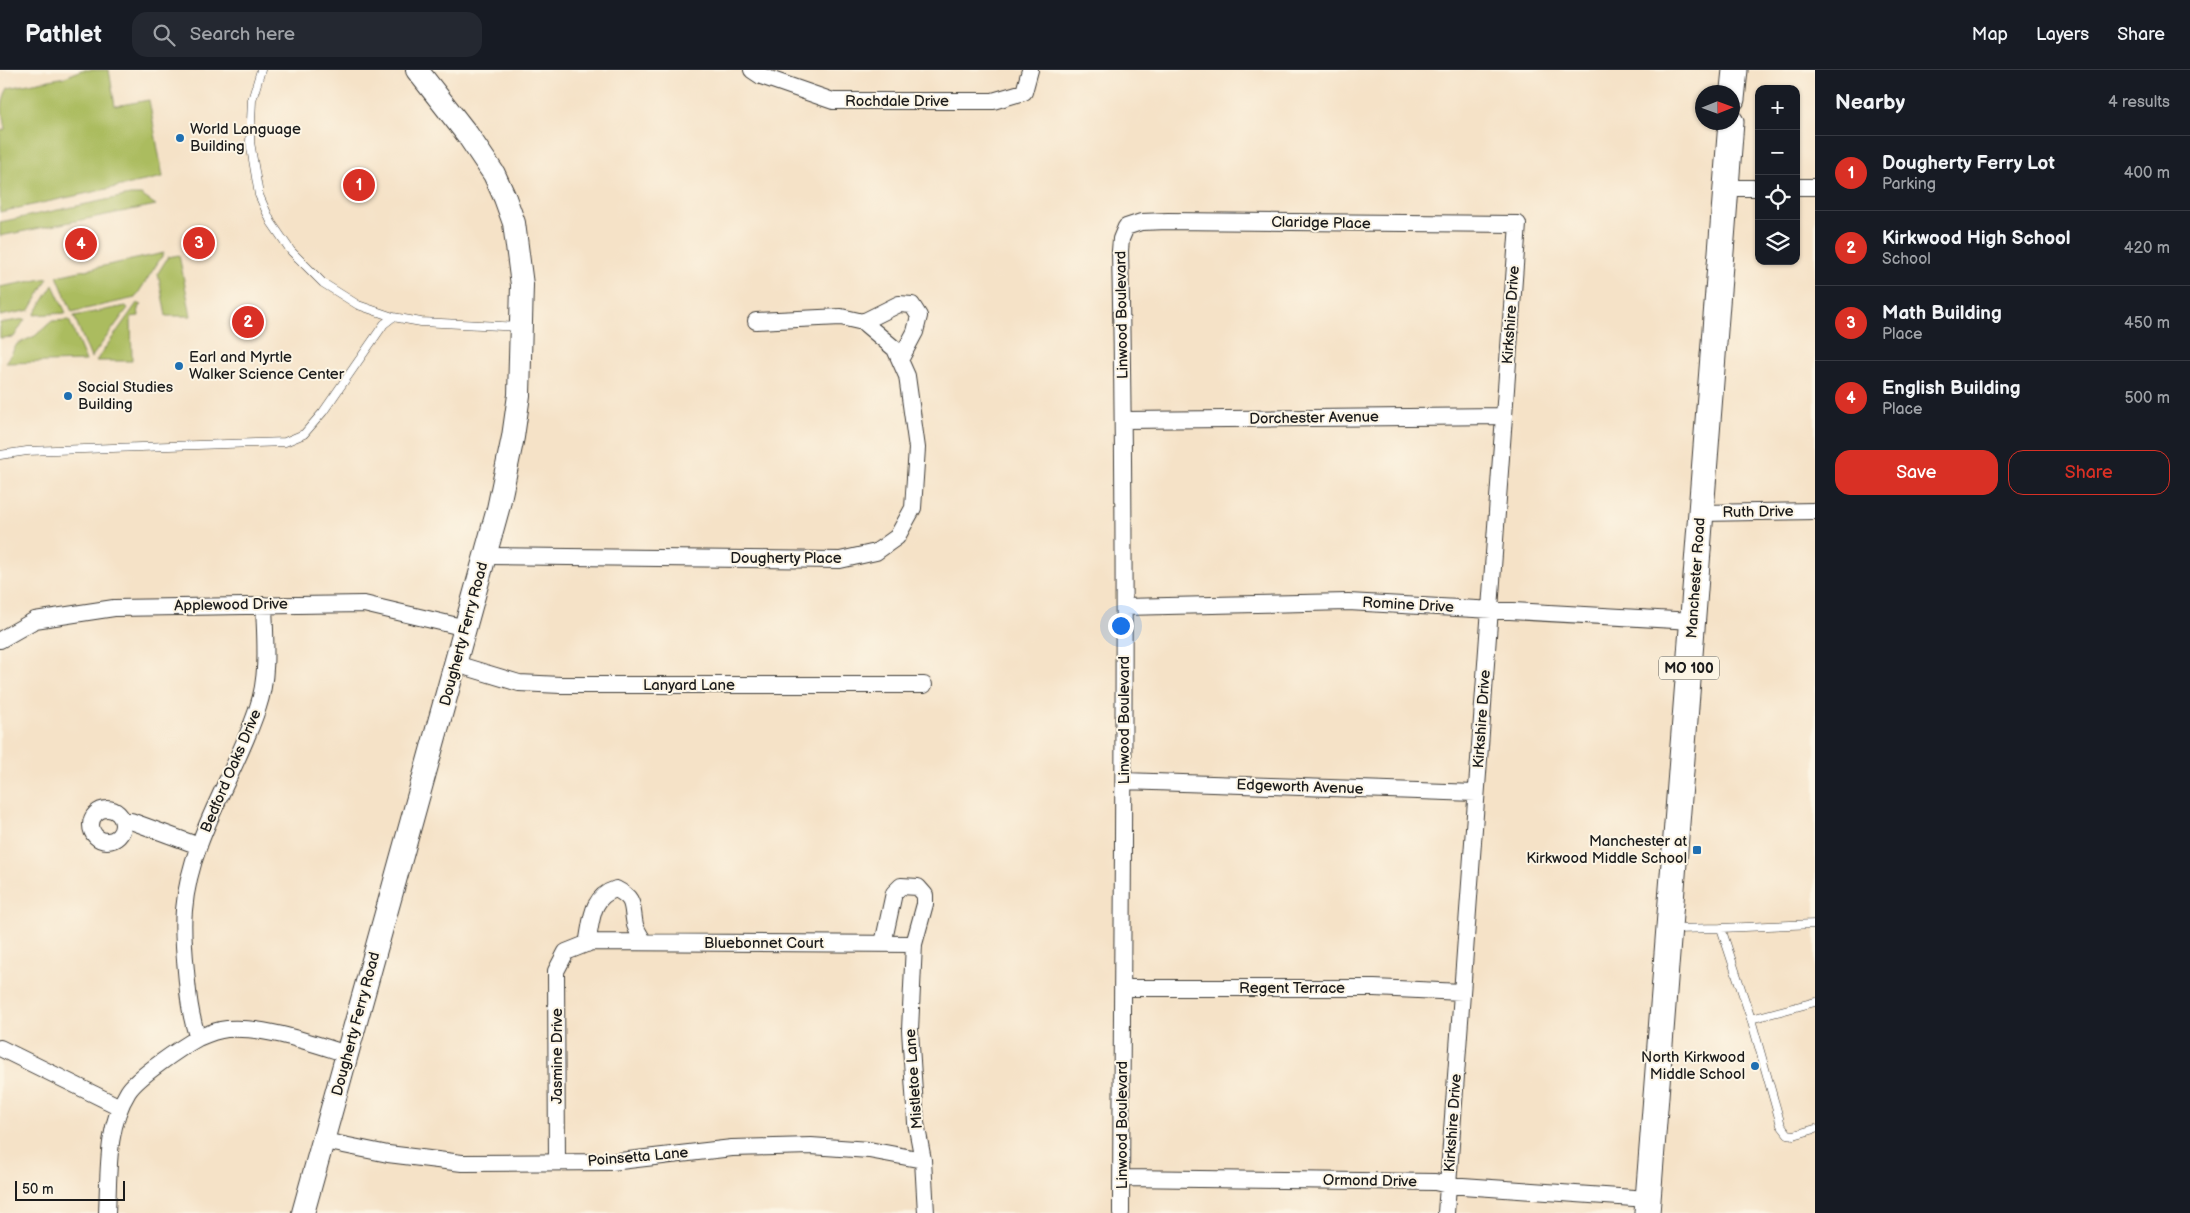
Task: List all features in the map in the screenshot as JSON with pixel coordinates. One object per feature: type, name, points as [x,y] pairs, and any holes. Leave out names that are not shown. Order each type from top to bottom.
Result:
[{"type":"main road","name":"Dougherty Ferry Road","points":[[304,1213],[498,509],[515,427],[519,395],[522,285],[514,222],[494,174],[467,134],[417,70]]},
{"type":"main road","points":[[1733,85],[1734,70]]},
{"type":"main road","name":"Manchester Road","points":[[1647,1206],[1730,130]]},
{"type":"street","name":"Rochdale Drive","points":[[752,70],[761,76],[833,101],[993,101],[1024,92],[1030,70]]},
{"type":"street","points":[[1800,188],[1815,187]]},
{"type":"street","points":[[1726,188],[1755,188]]},
{"type":"street","name":"Claridge Place","points":[[1126,227],[1141,222],[1156,221],[1518,224]]},
{"type":"street","name":"Kirkshire Drive","points":[[1446,1213],[1518,224]]},
{"type":"street","name":"Linwood Boulevard","points":[[1122,1213],[1124,420],[1120,251],[1121,239],[1126,227]]},
{"type":"street","points":[[863,322],[899,304],[912,305],[919,316],[918,324],[900,360]]},
{"type":"street","name":"Dougherty Place","points":[[485,556],[840,560],[876,552],[897,537],[913,508],[918,448],[907,376],[895,349],[863,322],[841,317],[756,321]]},
{"type":"street","name":"Dorchester Avenue","points":[[1124,420],[1504,416]]},
{"type":"street","name":"Ruth Drive","points":[[1701,513],[1815,511]]},
{"type":"street","name":"Romine Drive","points":[[1124,607],[1348,602],[1692,621]]},
{"type":"street","name":"Applewood Drive","points":[[0,640],[35,620],[114,608],[264,604],[364,604],[466,628]]},
{"type":"street","name":"Bedford Oaks Drive","points":[[198,1038],[191,1018],[183,932],[188,887],[199,846],[259,706],[266,659],[264,604]]},
{"type":"street","name":"Lanyard Lane","points":[[456,664],[519,683],[924,685]]},
{"type":"street","name":"Edgeworth Avenue","points":[[1124,781],[1476,794]]},
{"type":"street","name":"Bedford Oaks Drive","points":[[123,822],[131,821],[199,846]]},
{"type":"street","points":[[883,944],[894,894],[901,886],[910,885],[918,887],[924,895],[922,918],[914,944]]},
{"type":"street","points":[[587,944],[596,904],[605,893],[616,890],[627,895],[633,906],[635,926],[644,942]]},
{"type":"street","name":"Bluebonnet Court","points":[[566,952],[587,944],[644,942],[914,944]]},
{"type":"street","name":"Mistletoe Lane","points":[[914,944],[910,1030],[916,1123],[923,1160],[926,1213]]},
{"type":"street","name":"Jasmine Drive","points":[[557,1162],[556,971],[566,952]]},
{"type":"street","name":"Regent Terrace","points":[[1122,988],[1374,988],[1462,992]]},
{"type":"street","points":[[108,1213],[110,1148],[120,1107],[128,1090],[176,1051],[198,1038],[226,1029],[252,1029],[302,1040],[347,1054]]},
{"type":"street","points":[[0,1048],[120,1107]]},
{"type":"street","name":"Poinsetta Lane","points":[[324,1141],[388,1154],[462,1163],[610,1162],[732,1148],[811,1146],[869,1150],[923,1160]]},
{"type":"street","name":"Ormond Drive","points":[[1122,1178],[1435,1182],[1448,1185],[1647,1206]]},
{"type":"lane","points":[[261,70],[252,100],[250,142],[259,195],[271,222],[291,251],[323,283],[358,305],[393,317],[421,322],[521,328]]},
{"type":"lane","points":[[0,455],[27,450],[285,442],[304,434],[323,412],[384,324],[393,317]]},
{"type":"lane","points":[[1669,930],[1815,924]]},
{"type":"lane","points":[[1721,928],[1751,1019],[1781,1125],[1788,1134],[1794,1135],[1815,1129]]},
{"type":"lane","points":[[1751,1019],[1815,1002]]},
{"type":"green space","points":[[82,70],[109,70],[115,106],[149,100],[163,177],[0,212],[0,131],[5,129],[2,108],[8,88],[65,77]]},
{"type":"green space","points":[[130,195],[141,195],[156,205],[0,236],[0,222]]},
{"type":"green space","points":[[164,253],[135,298],[72,312],[57,276]]},
{"type":"green space","points":[[179,255],[191,316],[166,316],[158,273],[168,257]]},
{"type":"green space","points":[[48,278],[30,310],[0,316],[0,287]]},
{"type":"green space","points":[[53,285],[66,313],[34,315]]},
{"type":"green space","points":[[137,303],[142,305],[138,307],[139,316],[131,317],[132,361],[96,361]]},
{"type":"green space","points":[[126,306],[128,308],[91,358],[74,316]]},
{"type":"green space","points":[[25,319],[14,337],[0,338],[0,323]]},
{"type":"green space","points":[[69,320],[86,361],[6,363],[17,344],[35,336],[52,321]]},
{"type":"place","name":"World Language Building","points":[[180,138]]},
{"type":"place","name":"Dougherty Ferry Lot","points":[[359,185]]},
{"type":"place","name":"Math Building","points":[[199,243]]},
{"type":"place","name":"English Building","points":[[81,244]]},
{"type":"place","name":"Kirkwood High School","points":[[248,322]]},
{"type":"place","name":"Earl and Myrtle Walker Science Center","points":[[179,366]]},
{"type":"place","name":"Social Studies Building","points":[[68,396]]},
{"type":"place","name":"Manchester at Kirkwood Middle School","points":[[1697,850]]},
{"type":"place","name":"North Kirkwood Middle School","points":[[1755,1066]]}]
